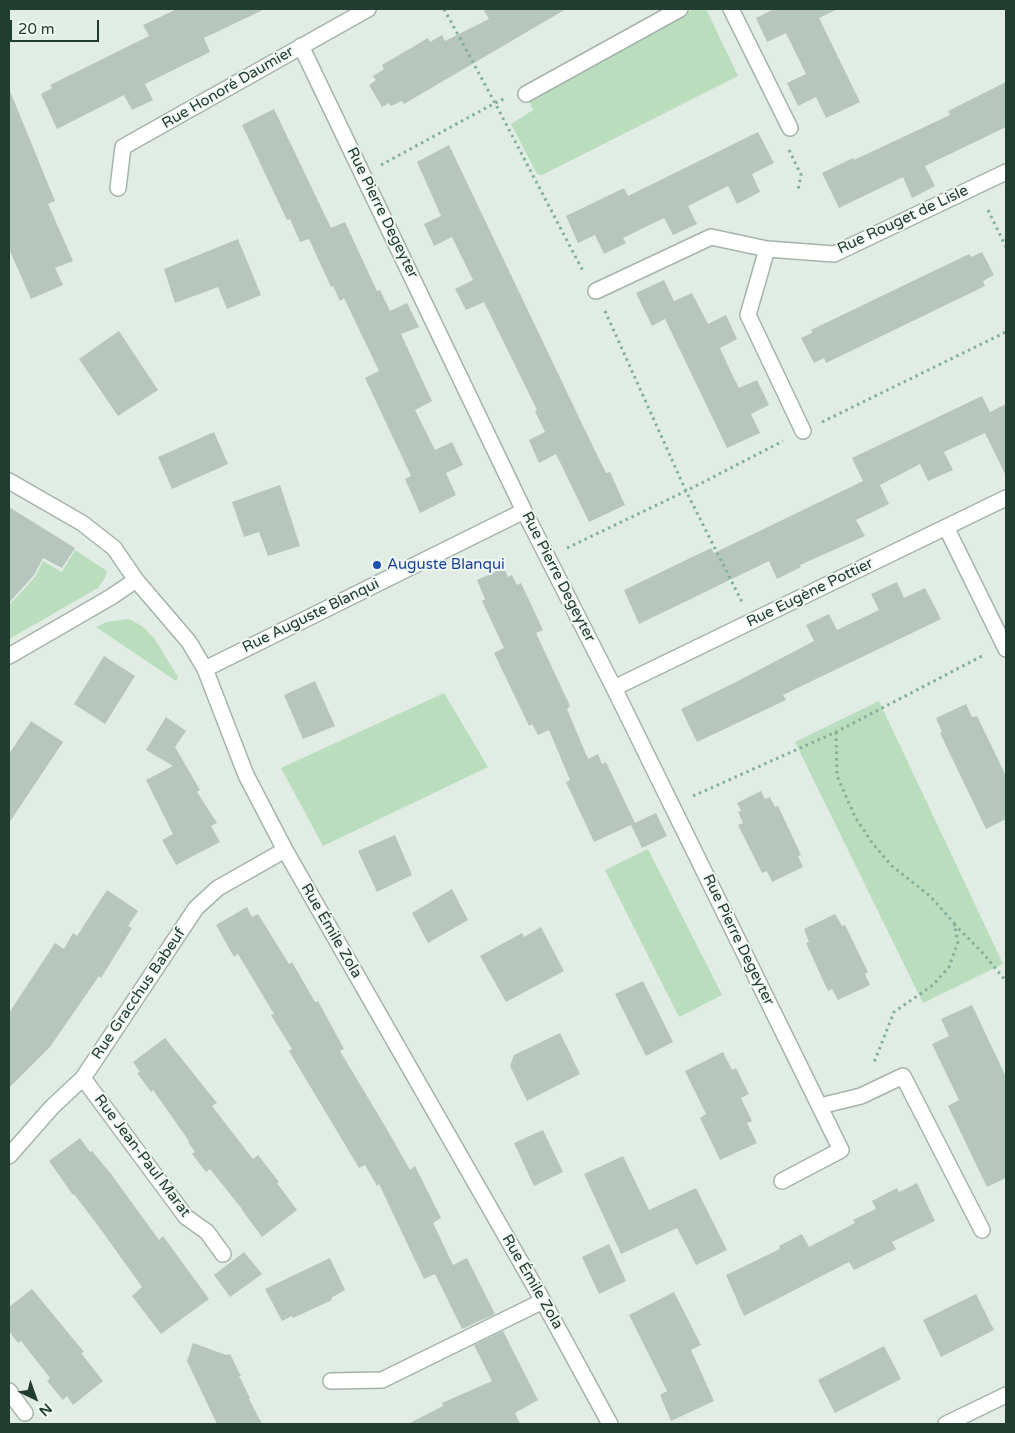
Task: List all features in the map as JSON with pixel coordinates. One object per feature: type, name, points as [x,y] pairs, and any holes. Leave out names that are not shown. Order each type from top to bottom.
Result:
[{"type":"street","name":"Rue Honoré Daumier","points":[[118,188],[123,148],[368,9]]},
{"type":"street","points":[[526,94],[680,9]]},
{"type":"street","points":[[731,9],[790,128]]},
{"type":"street","name":"Rue Pierre Degeyter","points":[[301,46],[524,511],[614,688],[842,1150],[782,1181]]},
{"type":"street","name":"Rue Rouget de Lisle","points":[[596,291],[711,237],[768,249],[834,254],[1006,172]]},
{"type":"street","points":[[768,249],[748,315],[803,431]]},
{"type":"street","name":"Rue Émile Zola","points":[[9,482],[82,523],[114,548],[136,580],[189,642],[205,669],[246,775],[285,850],[543,1301],[610,1424]]},
{"type":"street","name":"Rue Eugène Pottier","points":[[614,688],[1006,498]]},
{"type":"street","name":"Rue Auguste Blanqui","points":[[205,669],[524,511]]},
{"type":"street","points":[[946,527],[1005,647]]},
{"type":"street","points":[[9,656],[111,597],[136,580]]},
{"type":"street","name":"Rue Gracchus Babeuf","points":[[9,1156],[52,1108],[83,1078],[196,908],[218,888],[285,850]]},
{"type":"street","points":[[820,1106],[861,1096],[903,1076],[982,1230]]},
{"type":"street","name":"Rue Jean-Paul Marat","points":[[83,1078],[186,1217],[207,1232],[223,1254]]},
{"type":"street","points":[[331,1381],[382,1380],[543,1301]]},
{"type":"street","points":[[9,1391],[25,1413]]},
{"type":"street","points":[[946,1424],[1006,1395]]},
{"type":"path","points":[[444,9],[588,281],[596,291],[686,491],[743,603]]},
{"type":"path","points":[[378,166],[495,103]]},
{"type":"path","points":[[790,128],[785,142],[801,175],[798,190]]},
{"type":"path","points":[[988,210],[1006,246]]},
{"type":"path","points":[[672,806],[836,732],[1005,647]]},
{"type":"path","points":[[836,732],[837,776],[855,817],[873,844],[892,866],[930,896],[1006,981]]},
{"type":"path","points":[[861,1096],[894,1012],[932,985],[949,967],[958,942],[954,923]]},
{"type":"green space","points":[[694,9],[706,9],[738,76],[542,175],[537,174],[511,124],[533,110],[528,99]]},
{"type":"green space","points":[[75,550],[107,571],[105,578],[98,588],[9,639],[9,605],[35,577],[43,561],[62,572]]},
{"type":"green space","points":[[129,619],[142,626],[154,638],[178,677],[176,681],[96,627],[107,622]]},
{"type":"green space","points":[[444,693],[488,767],[323,846],[281,768]]},
{"type":"green space","points":[[879,701],[1003,964],[923,1003],[795,742]]},
{"type":"green space","points":[[648,849],[722,995],[679,1017],[605,870]]},
{"type":"building","points":[[177,9],[265,9],[204,38],[210,52],[145,84],[153,100],[132,110],[124,95],[57,129],[41,94],[52,88],[50,85],[149,36],[143,25]]},
{"type":"building","points":[[483,9],[566,9],[404,104],[402,101],[391,106],[389,103],[382,107],[369,85],[376,80],[373,76],[384,69],[382,65],[428,38],[430,42],[442,35],[445,41],[489,19]]},
{"type":"building","points":[[774,9],[838,9],[819,18],[860,102],[826,118],[816,97],[798,106],[787,83],[806,74],[786,33],[767,42],[756,18]]},
{"type":"building","points":[[1006,82],[1006,127],[925,166],[935,186],[912,198],[903,177],[839,208],[822,173],[950,115],[948,111]]},
{"type":"building","points":[[10,91],[55,201],[48,204],[73,261],[55,268],[63,285],[31,299],[9,249]]},
{"type":"building","points":[[274,109],[331,228],[345,222],[377,291],[380,290],[390,311],[407,303],[419,327],[401,334],[432,401],[415,410],[435,450],[452,442],[463,465],[446,473],[456,495],[420,513],[405,479],[411,476],[365,378],[379,371],[344,298],[340,301],[333,286],[331,287],[309,239],[300,242],[290,219],[287,220],[242,125]]},
{"type":"building","points":[[758,132],[774,163],[752,174],[760,192],[737,204],[728,186],[688,206],[697,224],[673,235],[664,218],[623,238],[626,243],[604,254],[595,235],[578,243],[566,216],[624,188],[628,196]]},
{"type":"building","points":[[449,145],[606,473],[610,472],[625,505],[589,522],[556,454],[539,463],[529,440],[545,432],[535,411],[537,410],[484,302],[466,310],[455,289],[473,280],[452,237],[434,246],[424,224],[441,216],[417,162]]},
{"type":"building","points":[[238,239],[261,295],[227,309],[218,287],[175,303],[164,269]]},
{"type":"building","points":[[982,252],[994,275],[983,281],[985,286],[826,363],[824,358],[814,363],[801,338],[812,333],[811,330],[969,254],[971,257]]},
{"type":"building","points":[[664,280],[674,301],[692,293],[708,324],[726,315],[737,339],[720,348],[729,368],[739,388],[757,380],[769,405],[751,414],[760,433],[727,448],[665,319],[652,326],[636,293]]},
{"type":"building","points":[[119,331],[158,390],[118,416],[79,359]]},
{"type":"building","points":[[982,396],[990,412],[1006,404],[1006,476],[985,433],[944,452],[953,470],[928,481],[920,464],[880,485],[889,504],[856,520],[865,536],[800,565],[801,567],[777,579],[769,561],[639,624],[624,590],[711,548],[714,553],[863,481],[852,458]]},
{"type":"building","points":[[214,432],[228,464],[172,489],[158,457]]},
{"type":"building","points":[[280,485],[300,546],[268,556],[259,532],[244,537],[232,502]]},
{"type":"building","points":[[9,507],[75,548],[62,568],[43,558],[34,575],[9,603]]},
{"type":"building","points":[[504,568],[508,577],[512,575],[517,585],[521,583],[543,630],[536,633],[570,706],[567,709],[588,759],[598,754],[602,764],[606,762],[635,823],[656,813],[667,836],[642,848],[631,825],[594,842],[566,782],[570,780],[549,730],[538,735],[532,724],[529,726],[494,653],[504,648],[482,601],[485,599],[477,580]]},
{"type":"building","points":[[897,582],[904,598],[925,588],[941,619],[783,695],[786,700],[697,742],[681,709],[814,641],[806,625],[829,614],[837,630],[879,610],[871,594]]},
{"type":"building","points":[[104,656],[135,676],[105,724],[74,704]]},
{"type":"building","points":[[315,681],[335,726],[303,739],[284,695]]},
{"type":"building","points":[[966,704],[972,717],[977,716],[1006,776],[1006,819],[986,829],[940,733],[942,732],[936,718]]},
{"type":"building","points":[[166,717],[186,731],[175,747],[200,790],[197,792],[217,823],[211,826],[220,842],[176,865],[162,840],[173,834],[146,780],[173,766],[146,750]]},
{"type":"building","points":[[31,721],[63,742],[9,823],[9,754]]},
{"type":"building","points":[[761,791],[765,799],[770,797],[775,807],[778,806],[801,855],[798,856],[803,867],[772,882],[767,871],[762,873],[738,825],[743,823],[738,812],[741,811],[737,803]]},
{"type":"building","points":[[395,835],[412,875],[377,892],[358,851]]},
{"type":"building","points":[[452,889],[468,920],[428,943],[412,913]]},
{"type":"building","points":[[107,890],[138,911],[128,926],[132,928],[101,978],[99,976],[50,1047],[9,1088],[9,1013],[55,943],[64,949],[73,933],[77,936]]},
{"type":"building","points":[[247,907],[252,917],[258,914],[289,964],[292,962],[315,1002],[318,1001],[344,1049],[340,1051],[410,1170],[415,1166],[441,1218],[433,1223],[453,1265],[467,1258],[495,1314],[462,1329],[435,1274],[424,1279],[379,1184],[377,1186],[365,1165],[359,1168],[289,1051],[292,1049],[271,1015],[274,1014],[238,954],[234,957],[216,925]]},
{"type":"building","points":[[835,914],[842,926],[845,925],[868,972],[865,974],[870,985],[838,1000],[832,989],[828,991],[806,943],[809,942],[804,929]]},
{"type":"building","points":[[541,927],[564,971],[506,1002],[480,956],[522,933],[524,937]]},
{"type":"building","points":[[643,981],[673,1042],[646,1056],[615,994]]},
{"type":"building","points":[[972,1005],[1006,1077],[1006,1178],[987,1187],[948,1106],[959,1100],[932,1044],[949,1036],[941,1019]]},
{"type":"building","points":[[560,1033],[580,1074],[527,1101],[510,1066],[514,1055]]},
{"type":"building","points":[[165,1038],[217,1103],[212,1106],[253,1159],[258,1155],[279,1182],[277,1183],[297,1210],[262,1237],[210,1169],[206,1172],[192,1154],[195,1152],[189,1141],[153,1090],[151,1092],[137,1073],[140,1072],[133,1062]]},
{"type":"building","points":[[723,1052],[732,1070],[736,1068],[749,1094],[741,1098],[752,1121],[747,1123],[757,1143],[720,1160],[700,1118],[706,1114],[685,1071]]},
{"type":"building","points":[[543,1130],[563,1172],[534,1186],[514,1143]]},
{"type":"building","points":[[80,1138],[90,1152],[92,1151],[111,1174],[159,1240],[163,1236],[209,1299],[161,1334],[132,1296],[142,1287],[49,1161]]},
{"type":"building","points":[[623,1156],[649,1210],[696,1188],[727,1250],[696,1265],[677,1228],[621,1254],[584,1174]]},
{"type":"building","points":[[917,1183],[935,1221],[892,1242],[896,1249],[854,1270],[849,1262],[744,1316],[726,1275],[780,1249],[779,1246],[802,1234],[809,1247],[855,1223],[853,1220],[876,1209],[872,1201],[897,1188],[899,1192]]},
{"type":"building","points":[[609,1244],[626,1281],[599,1294],[582,1257]]},
{"type":"building","points":[[244,1252],[262,1274],[230,1297],[214,1275]]},
{"type":"building","points":[[330,1258],[345,1290],[331,1298],[332,1300],[282,1321],[265,1289]]},
{"type":"building","points":[[32,1289],[84,1352],[81,1353],[103,1381],[73,1405],[67,1396],[63,1400],[47,1381],[50,1378],[21,1341],[18,1343],[9,1331],[9,1307]]},
{"type":"building","points":[[674,1292],[701,1345],[691,1350],[714,1401],[671,1421],[660,1395],[667,1391],[629,1315]]},
{"type":"building","points":[[976,1294],[994,1330],[941,1357],[923,1320]]},
{"type":"building","points":[[503,1331],[538,1400],[515,1413],[520,1424],[408,1424],[443,1406],[442,1403],[492,1381],[474,1345]]},
{"type":"building","points":[[193,1343],[226,1355],[230,1354],[262,1424],[217,1424],[187,1361]]},
{"type":"building","points":[[884,1346],[901,1379],[835,1413],[818,1380]]},
{"type":"place","name":"Auguste Blanqui","points":[[377,565]]}]
